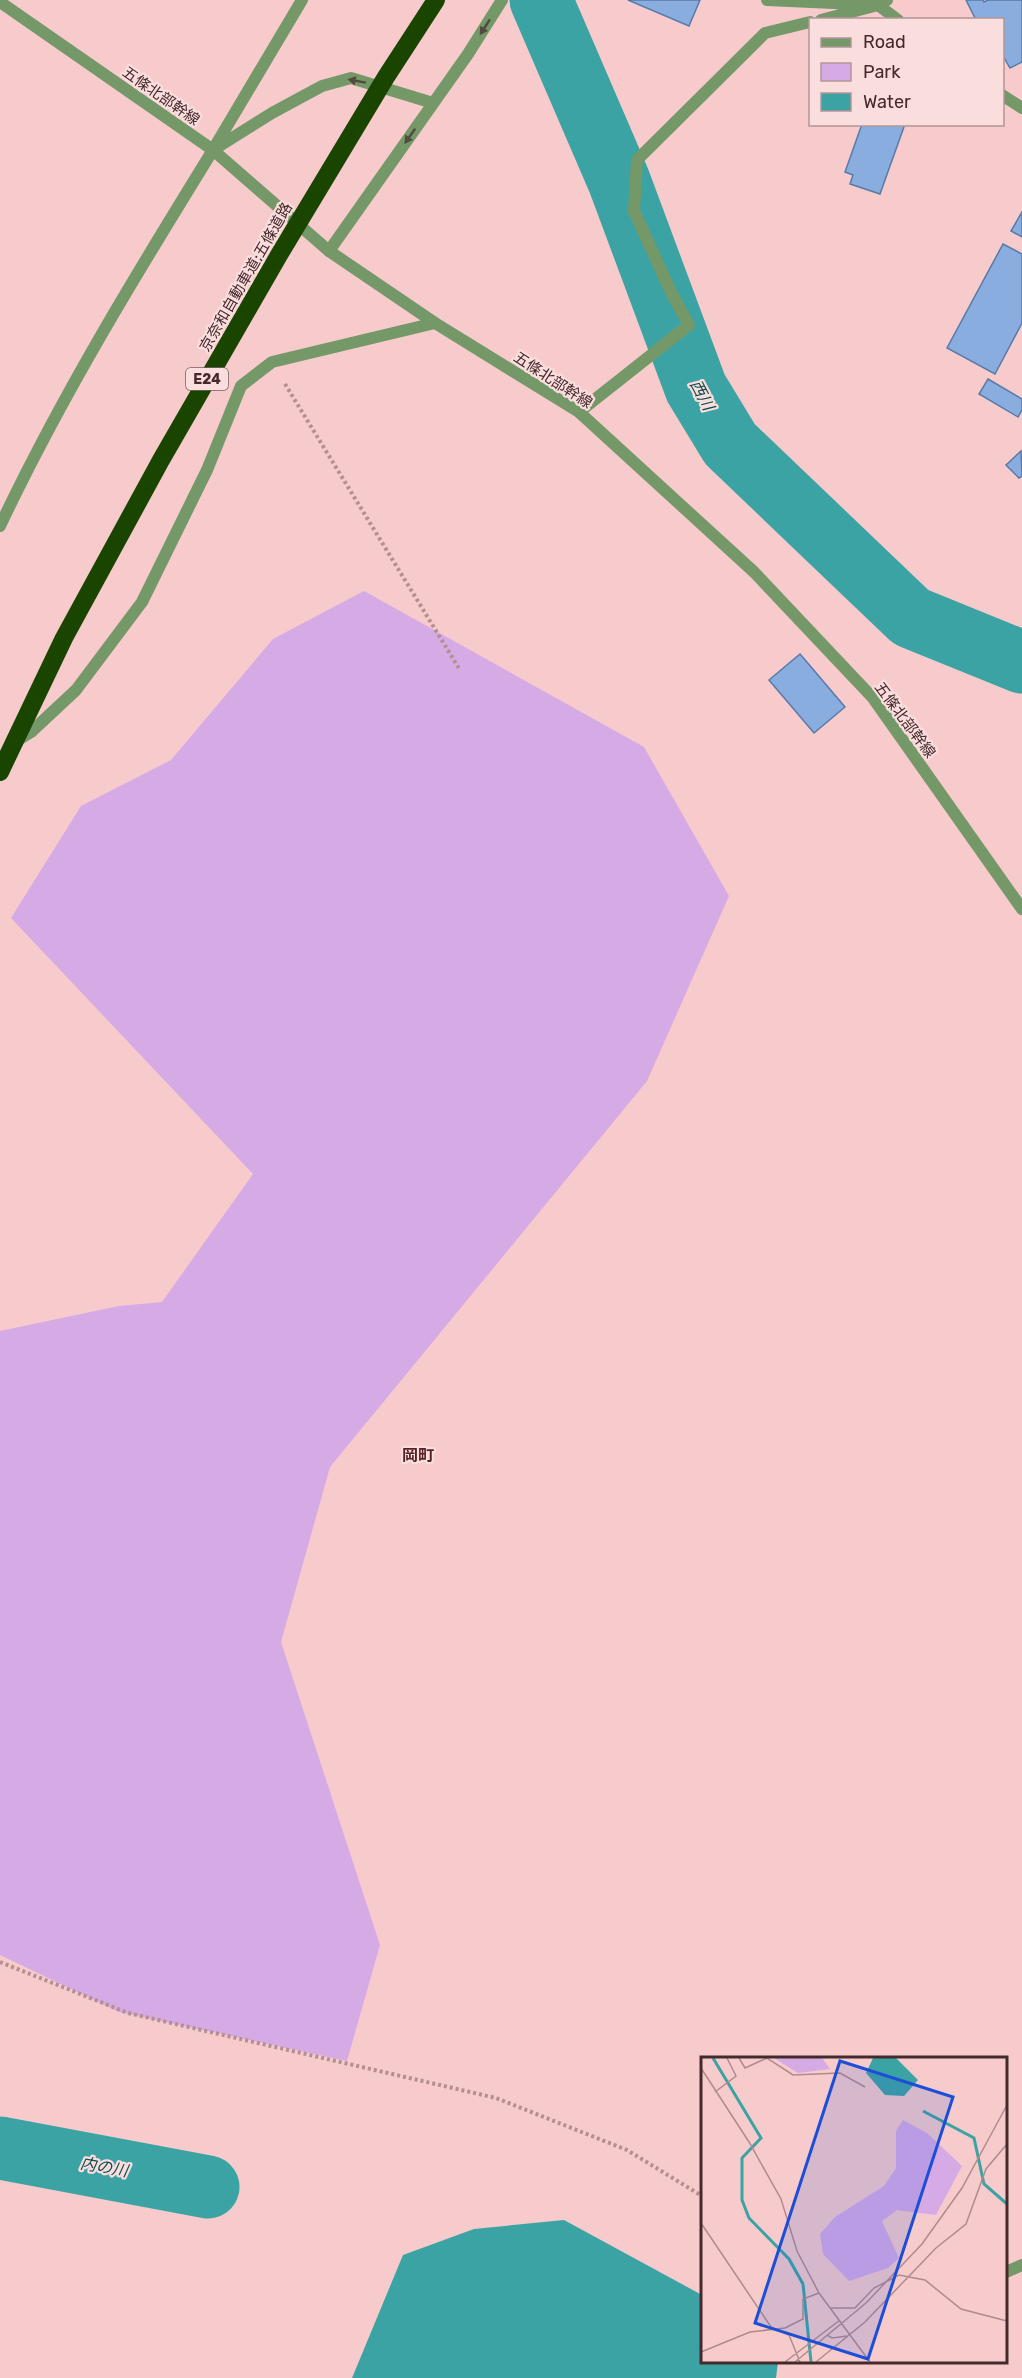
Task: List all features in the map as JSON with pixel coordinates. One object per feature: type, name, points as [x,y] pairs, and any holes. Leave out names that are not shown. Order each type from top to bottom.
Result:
[{"type":"highway","name":"京奈和自動車道;五條道路","points":[[0,772],[64,638],[161,460],[290,235],[386,76],[436,0]]},
{"type":"street","points":[[0,526],[22,479],[120,302],[302,0]]},
{"type":"street","points":[[329,251],[468,54],[502,0]]},
{"type":"street","points":[[767,0],[883,3],[896,18]]},
{"type":"street","name":"五條北部幹線","points":[[0,2],[213,150],[329,251],[435,323],[579,412],[754,572],[873,698],[1022,909]]},
{"type":"street","points":[[828,18],[883,3]]},
{"type":"street","points":[[579,412],[689,325],[671,292],[634,211],[637,160],[765,33],[809,22]]},
{"type":"street","points":[[213,150],[272,113],[322,86],[351,78],[433,103]]},
{"type":"street","points":[[1004,96],[1022,108]]},
{"type":"street","points":[[0,752],[31,732],[76,690],[142,602],[207,470],[241,386],[272,362],[435,323]]},
{"type":"street","points":[[1007,2271],[1022,2265]]},
{"type":"path","points":[[272,362],[460,670]]},
{"type":"path","points":[[0,1962],[128,2013],[496,2098],[627,2150],[701,2195]]},
{"type":"green space","points":[[364,591],[644,747],[729,896],[647,1081],[330,1467],[281,1642],[380,1945],[347,2061],[119,2012],[0,1955],[0,1331],[119,1306],[162,1302],[253,1174],[11,918],[81,806],[171,760],[273,639]]},
{"type":"water","points":[[564,2220],[701,2294],[701,2363],[778,2363],[776,2378],[352,2378],[403,2255],[474,2229]]},
{"type":"building","points":[[628,0],[700,0],[689,26]]},
{"type":"building","points":[[966,0],[983,0],[984,2],[1022,0],[1022,62],[1010,68],[1004,58],[1004,18],[975,18]]},
{"type":"building","points":[[861,126],[904,126],[880,194],[850,184],[853,175],[845,172]]},
{"type":"building","points":[[1022,212],[1022,237],[1011,231]]},
{"type":"building","points":[[1003,244],[1022,254],[1022,323],[995,374],[947,348]]},
{"type":"building","points":[[988,379],[1022,399],[1022,410],[1018,417],[979,394]]},
{"type":"building","points":[[1021,451],[1022,476],[1019,478],[1006,465]]},
{"type":"building","points":[[800,654],[845,707],[814,733],[769,680]]},
{"type":"waterway","name":"西川","points":[[541,0],[619,181],[696,388],[730,444],[911,617],[1022,662]]},
{"type":"waterway","name":"内の川","points":[[0,2148],[208,2187]]},
{"type":"district","name":"岡町","points":[[418,1455]]}]
